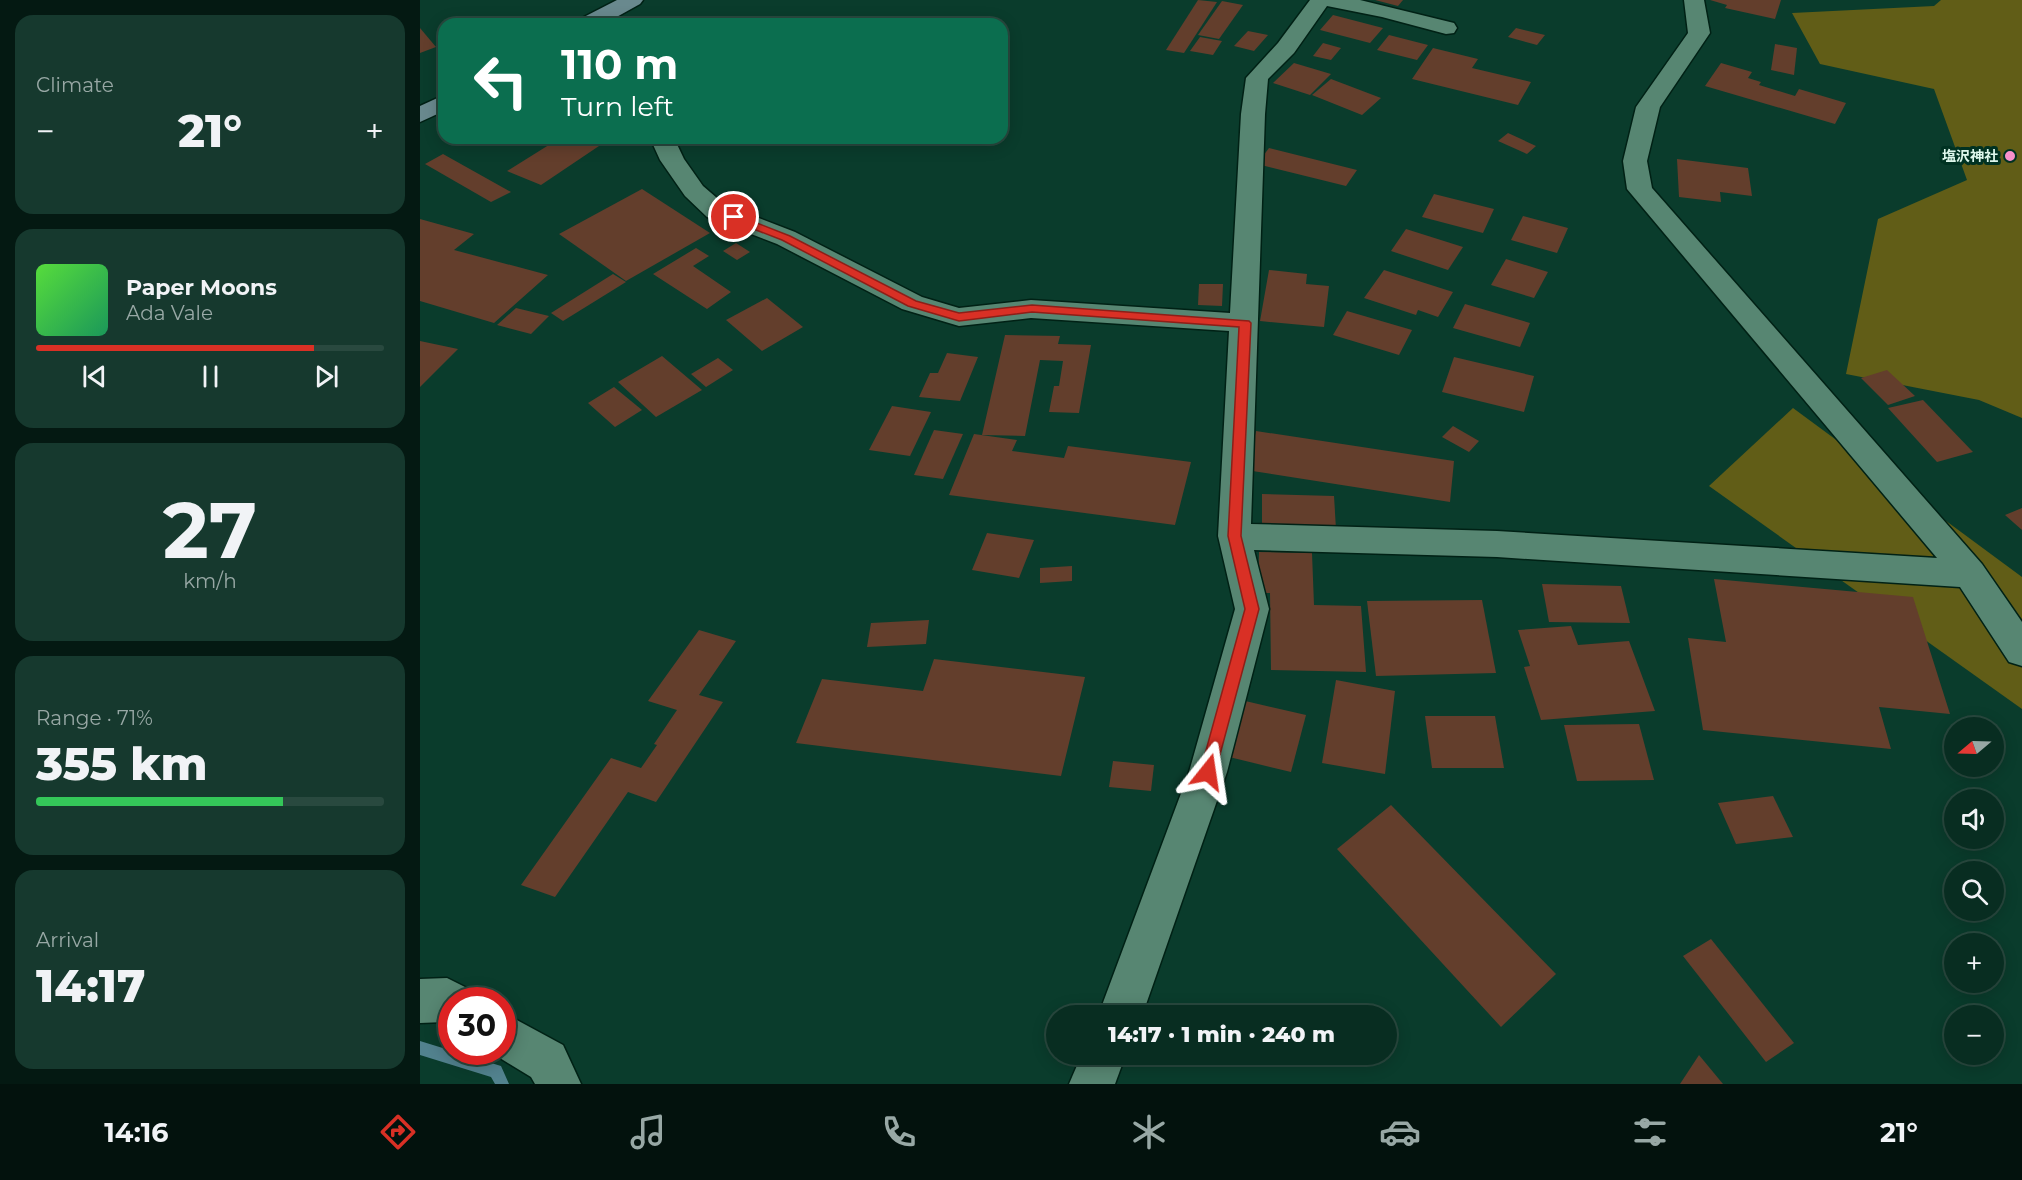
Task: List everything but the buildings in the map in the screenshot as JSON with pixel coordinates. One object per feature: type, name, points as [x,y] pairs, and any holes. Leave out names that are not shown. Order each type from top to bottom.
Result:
[{"type":"main road","points":[[599,18],[633,0]]},
{"type":"main road","points":[[420,115],[438,105]]},
{"type":"street","points":[[1124,1005],[1208,772],[1252,609],[1234,536],[1253,114],[1257,78],[1286,48],[1321,0]]},
{"type":"street","points":[[1327,0],[1385,11],[1446,28]]},
{"type":"street","points":[[1694,0],[1699,33],[1648,107],[1635,161],[1640,189],[1970,574],[2022,651]]},
{"type":"street","points":[[665,144],[672,160],[694,191],[716,211],[786,238],[912,303],[959,317],[1032,309],[1245,323]]},
{"type":"street","points":[[1234,536],[1532,546],[1970,574]]},
{"type":"street","points":[[420,1002],[438,1001]]},
{"type":"street","points":[[516,1042],[547,1061],[558,1084]]},
{"type":"street","points":[[1092,1084],[1100,1065]]},
{"type":"shaded area","points":[[1941,0],[2022,0],[2022,418],[1979,400],[1846,374],[1878,219],[1967,180],[1934,89],[1820,64],[1792,13],[1934,6]]},
{"type":"shaded area","points":[[1793,408],[2022,577],[2022,709],[1709,486]]},
{"type":"waterway","points":[[420,1048],[496,1071],[502,1084]]},
{"type":"place","name":"塩沢神社","points":[[2010,156]]},
{"type":"route","points":[[734,217],[786,238],[912,303],[959,317],[1032,309],[1245,323],[1234,536],[1252,609],[1208,772]]}]
